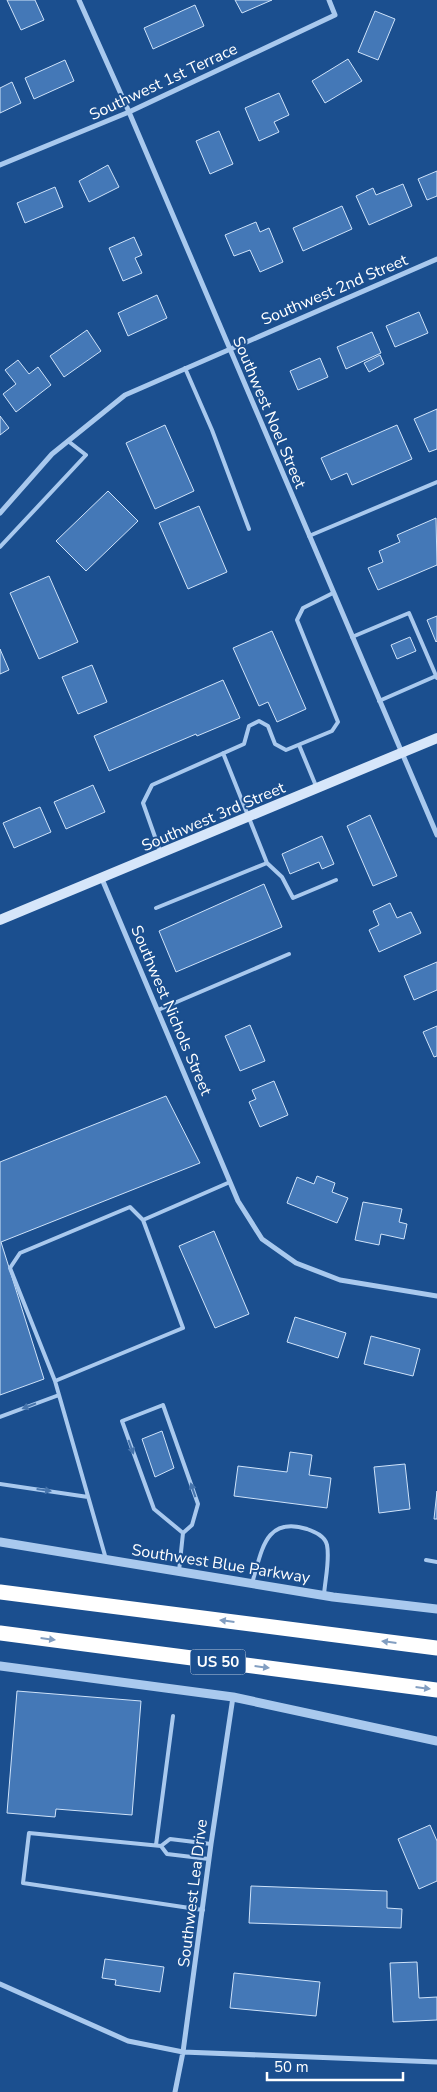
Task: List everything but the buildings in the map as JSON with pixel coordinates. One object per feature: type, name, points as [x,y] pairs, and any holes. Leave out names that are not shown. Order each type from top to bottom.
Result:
[{"type":"highway","points":[[0,1592],[437,1648]]},
{"type":"highway","name":"US 50","points":[[0,1633],[437,1690]]},
{"type":"main road","name":"Southwest 3rd Street","points":[[0,920],[437,738]]},
{"type":"street","name":"Southwest Noel Street","points":[[79,0],[129,112],[437,835]]},
{"type":"street","name":"Southwest 1st Terrace","points":[[0,165],[129,112],[335,15],[329,0]]},
{"type":"street","name":"Southwest 2nd Street","points":[[0,512],[52,454],[124,395],[437,258]]},
{"type":"street","name":"Southwest Nichols Street","points":[[102,878],[230,1182],[238,1200],[262,1239],[296,1263],[340,1280],[437,1296]]},
{"type":"street","name":"Southwest Blue Parkway","points":[[0,1542],[324,1596],[437,1609]]},
{"type":"street","points":[[0,1666],[233,1697],[437,1741]]},
{"type":"street","name":"Southwest Lea Drive","points":[[174,2092],[183,2052],[233,1697]]},
{"type":"street","points":[[0,1984],[128,2041],[183,2052],[437,2062]]},
{"type":"lane","points":[[185,368],[212,430],[249,529]]},
{"type":"lane","points":[[0,547],[86,455],[68,441]]},
{"type":"lane","points":[[309,536],[437,482]]},
{"type":"lane","points":[[161,854],[143,803],[152,785],[244,744],[249,726],[260,720],[268,726],[275,744],[286,750],[332,731],[338,722],[297,620],[303,608],[333,593]]},
{"type":"lane","points":[[352,637],[409,612],[431,662],[437,677],[379,701]]},
{"type":"lane","points":[[299,744],[317,788]]},
{"type":"lane","points":[[223,753],[267,862],[282,877],[293,898],[336,880]]},
{"type":"lane","points":[[156,908],[267,862]]},
{"type":"lane","points":[[158,1010],[289,954]]},
{"type":"lane","points":[[144,1220],[230,1182]]},
{"type":"lane","points":[[55,1382],[184,1328],[144,1220],[130,1207],[20,1253],[10,1268],[55,1382],[106,1559]]},
{"type":"lane","points":[[0,1417],[59,1395]]},
{"type":"lane","points":[[179,1571],[182,1533],[192,1525],[198,1504],[163,1405],[122,1421],[154,1509],[182,1533]]},
{"type":"lane","points":[[0,1484],[88,1496]]},
{"type":"lane","points":[[252,1584],[264,1543],[268,1536],[282,1526],[291,1525],[319,1534],[325,1540],[327,1553],[324,1596]]},
{"type":"lane","points":[[426,1560],[437,1562]]},
{"type":"lane","points":[[158,1845],[173,1716]]},
{"type":"lane","points":[[203,1910],[23,1884],[29,1833],[158,1845],[170,1839],[211,1844]]},
{"type":"lane","points":[[158,1845],[168,1854],[209,1859]]}]
